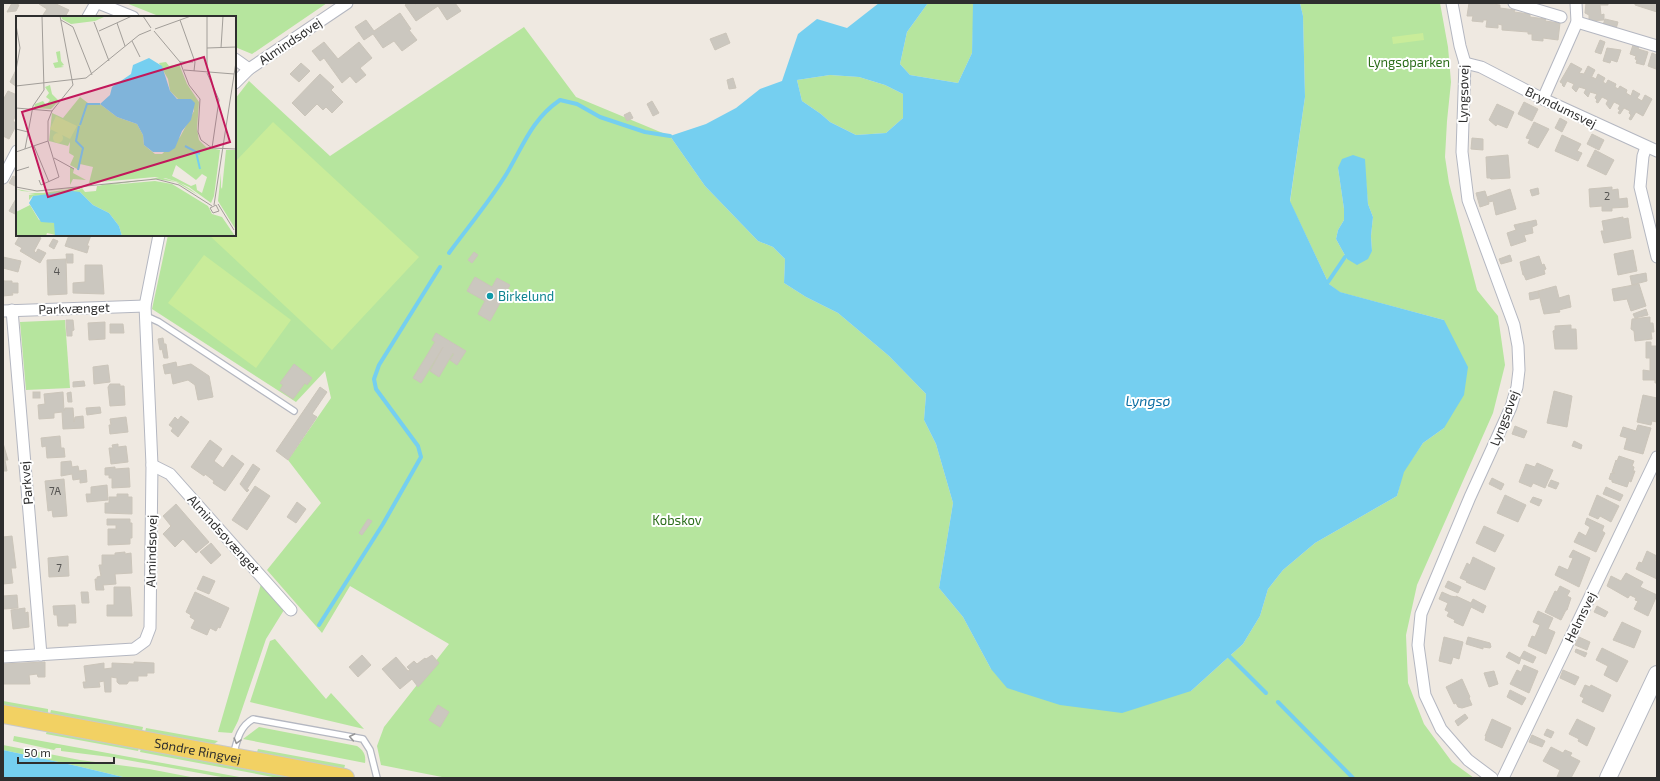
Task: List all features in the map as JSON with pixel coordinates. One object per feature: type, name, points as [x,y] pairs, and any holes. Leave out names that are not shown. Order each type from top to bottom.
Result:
[{"type":"main road","name":"Søndre Ringvej","points":[[3,714],[232,757],[304,774],[345,778]]},
{"type":"street","points":[[89,16],[97,3],[130,16]]},
{"type":"street","name":"Almindsøvej","points":[[236,82],[249,69],[347,3]]},
{"type":"street","name":"Lyngsøvej","points":[[1452,3],[1460,46],[1466,63],[1462,152],[1468,200],[1514,325],[1518,346],[1519,370],[1517,387],[1511,407],[1421,614],[1418,645],[1425,695],[1441,729],[1468,760],[1492,778]]},
{"type":"street","points":[[1514,3],[1561,17]]},
{"type":"street","points":[[1543,99],[1577,22],[1576,3]]},
{"type":"street","points":[[1577,22],[1657,46]]},
{"type":"street","points":[[236,60],[249,69]]},
{"type":"street","name":"Bryndumsvej","points":[[1466,63],[1481,67],[1543,99],[1657,151]]},
{"type":"street","points":[[1646,147],[1643,156],[1640,187],[1657,257]]},
{"type":"street","points":[[3,178],[16,153]]},
{"type":"street","name":"Almindsøvej","points":[[3,657],[134,649],[145,640],[150,628],[152,465],[146,311],[159,236]]},
{"type":"street","name":"Parkvænget","points":[[7,310],[146,311]]},
{"type":"street","name":"Parkvej","points":[[7,310],[41,655]]},
{"type":"street","name":"Helmsvej","points":[[1503,778],[1657,457]]},
{"type":"street","name":"Almindsøvænget","points":[[152,465],[164,470],[177,481],[291,610]]},
{"type":"street","points":[[1608,778],[1657,674]]},
{"type":"lane","points":[[146,311],[159,322],[294,411]]},
{"type":"lane","points":[[232,757],[239,732],[246,722],[253,719],[363,739],[370,750],[377,778]]},
{"type":"green space","points":[[126,3],[327,3],[252,54],[236,47],[236,16],[158,16]]},
{"type":"green space","points":[[928,3],[974,4],[972,53],[958,83],[910,75],[900,64],[907,32]]},
{"type":"green space","name":"Kobskov","points":[[1300,3],[1440,3],[1448,47],[1451,82],[1445,157],[1449,183],[1477,290],[1498,316],[1505,365],[1493,413],[1417,585],[1406,635],[1408,683],[1424,724],[1452,762],[1474,778],[447,778],[381,765],[377,746],[384,727],[449,644],[350,586],[322,633],[267,570],[321,503],[288,460],[331,398],[325,371],[296,402],[152,309],[168,236],[236,236],[236,98],[249,81],[330,156],[524,27],[576,97],[670,136],[705,186],[758,241],[773,247],[785,259],[784,283],[806,297],[838,313],[889,356],[926,394],[924,420],[936,444],[953,503],[939,588],[963,617],[991,669],[1191,691],[1243,644],[1260,616],[1268,589],[1283,570],[1315,543],[1397,496],[1403,472],[1423,443],[1444,428],[1444,320],[1339,292],[1329,284],[1290,202],[1305,97],[1303,16]],"holes":[[[1338,168],[1365,171],[1368,204],[1373,217],[1371,236],[1372,251],[1347,259],[1336,239],[1338,230],[1344,220],[1344,209]]]},
{"type":"green space","points":[[1423,33],[1424,40],[1393,44],[1392,37]]},
{"type":"green space","points":[[830,75],[859,77],[885,85],[903,94],[903,118],[886,133],[856,135],[830,122],[802,101],[797,80]]},
{"type":"green space","points":[[273,122],[419,257],[332,350],[210,236],[236,236],[236,161]]},
{"type":"green space","points":[[204,255],[291,320],[256,368],[168,303]]},
{"type":"green space","points":[[65,320],[70,388],[26,390],[20,322]]},
{"type":"green space","points":[[261,584],[284,610],[266,639],[238,721],[232,733],[218,732]]},
{"type":"green space","points":[[275,639],[326,699],[331,693],[364,729],[250,702],[270,641]]},
{"type":"green space","points":[[3,701],[48,709],[48,713],[3,705]]},
{"type":"green space","points":[[51,710],[143,727],[142,731],[50,714]]},
{"type":"green space","points":[[259,727],[357,746],[364,753],[365,763],[243,739]]},
{"type":"green space","points":[[146,728],[218,741],[214,744],[145,732]]},
{"type":"green space","points":[[47,730],[139,748],[138,751],[46,734]]},
{"type":"green space","points":[[14,736],[245,778],[227,778],[110,757],[61,751],[61,748],[56,748],[54,750],[13,741]]},
{"type":"green space","points":[[3,745],[80,760],[149,769],[196,778],[127,778],[3,750]]},
{"type":"green space","points":[[141,748],[289,776],[292,778],[278,778],[140,752]]},
{"type":"green space","points":[[258,749],[345,765],[344,769],[257,752]]},
{"type":"water","name":"Lyngsø","points":[[879,3],[928,3],[907,32],[900,64],[910,75],[958,83],[972,53],[973,3],[1300,3],[1303,16],[1305,97],[1290,201],[1329,284],[1340,292],[1444,320],[1468,367],[1464,395],[1444,428],[1423,443],[1404,472],[1397,496],[1315,543],[1283,570],[1268,589],[1260,616],[1243,644],[1191,691],[1122,713],[1060,705],[1007,688],[991,669],[963,617],[939,588],[953,503],[936,444],[924,420],[926,394],[889,356],[838,313],[806,297],[784,283],[785,259],[773,247],[758,241],[705,186],[670,136],[706,124],[736,108],[760,89],[782,81],[798,34],[817,19],[847,28]],"holes":[[[830,75],[859,77],[885,85],[903,94],[903,118],[886,133],[856,135],[830,122],[802,101],[797,80]]]},
{"type":"water","points":[[1353,155],[1365,159],[1368,204],[1373,217],[1371,236],[1372,251],[1368,259],[1357,265],[1347,259],[1336,239],[1338,230],[1344,220],[1344,209],[1338,168],[1342,159]]},
{"type":"water","points":[[3,750],[77,766],[127,778],[3,778]]},
{"type":"building","points":[[12,3],[19,5],[16,11],[7,12]]},
{"type":"building","points":[[54,3],[69,10],[66,16],[45,16],[43,15],[47,9],[39,4]]},
{"type":"building","points":[[408,3],[414,3],[415,5],[417,3],[455,3],[461,11],[447,20],[438,6],[416,21],[405,5]]},
{"type":"building","points":[[1469,3],[1500,5],[1500,8],[1530,14],[1530,17],[1560,23],[1558,40],[1543,38],[1543,41],[1532,40],[1532,34],[1528,34],[1528,32],[1502,30],[1502,25],[1498,24],[1498,28],[1486,27],[1487,20],[1483,20],[1483,22],[1472,21],[1473,16],[1467,16]]},
{"type":"building","points":[[1586,3],[1608,3],[1608,5],[1600,5],[1601,15],[1604,14],[1604,20],[1589,21],[1589,15],[1585,13]]},
{"type":"building","points":[[1635,3],[1657,3],[1657,12],[1635,5]]},
{"type":"building","points":[[400,13],[411,29],[409,30],[417,40],[402,51],[394,41],[383,48],[373,34],[364,40],[355,27],[366,20],[374,31]]},
{"type":"building","points":[[1605,19],[1618,22],[1616,29],[1603,25]]},
{"type":"building","points":[[726,33],[730,43],[715,50],[710,39]]},
{"type":"building","points":[[1600,40],[1605,42],[1601,54],[1595,52]]},
{"type":"building","points":[[324,42],[338,59],[359,42],[372,58],[360,68],[366,75],[356,83],[350,76],[342,83],[324,58],[320,61],[312,51]]},
{"type":"building","points":[[1633,45],[1639,47],[1638,49],[1648,52],[1644,65],[1636,63],[1636,56],[1630,54]]},
{"type":"building","points":[[1607,48],[1621,50],[1617,62],[1611,60],[1610,63],[1603,61]]},
{"type":"building","points":[[1652,53],[1657,55],[1656,69],[1648,66]]},
{"type":"building","points":[[301,63],[310,71],[299,82],[290,74]]},
{"type":"building","points":[[1571,63],[1582,69],[1579,73],[1584,74],[1588,66],[1595,70],[1591,78],[1596,79],[1598,74],[1605,78],[1603,82],[1606,84],[1608,80],[1616,84],[1615,87],[1618,89],[1620,86],[1627,90],[1626,93],[1631,96],[1633,90],[1640,94],[1637,98],[1642,101],[1645,95],[1652,99],[1643,116],[1636,112],[1631,120],[1629,119],[1631,115],[1629,113],[1630,111],[1624,108],[1620,114],[1618,113],[1620,110],[1618,109],[1620,105],[1614,102],[1610,109],[1606,104],[1608,100],[1602,97],[1598,103],[1596,102],[1597,100],[1595,98],[1597,94],[1590,92],[1588,97],[1584,93],[1586,89],[1579,87],[1576,92],[1572,88],[1574,84],[1567,81],[1564,87],[1560,82]]},
{"type":"building","points":[[16,70],[16,86],[10,82]]},
{"type":"building","points":[[320,74],[334,87],[331,90],[343,102],[332,113],[326,107],[323,110],[317,104],[305,116],[292,103]]},
{"type":"building","points":[[733,78],[736,88],[729,89],[727,80]]},
{"type":"building","points":[[8,91],[16,95],[16,115],[13,121],[16,123],[16,126],[9,139],[3,136],[3,100]]},
{"type":"building","points":[[652,101],[659,113],[653,116],[647,104]]},
{"type":"building","points":[[1524,102],[1538,109],[1532,121],[1518,114]]},
{"type":"building","points":[[1497,104],[1514,112],[1507,128],[1497,124],[1496,126],[1489,120]]},
{"type":"building","points":[[630,112],[633,118],[627,121],[624,115]]},
{"type":"building","points":[[1560,118],[1567,122],[1562,132],[1555,128]]},
{"type":"building","points":[[1534,122],[1549,129],[1538,148],[1528,143],[1530,139],[1526,138]]},
{"type":"building","points":[[1592,134],[1604,140],[1599,150],[1587,144]]},
{"type":"building","points":[[1562,135],[1581,144],[1577,151],[1582,153],[1578,161],[1555,151]]},
{"type":"building","points":[[1472,138],[1483,139],[1483,150],[1471,149]]},
{"type":"building","points":[[1595,150],[1614,160],[1606,175],[1587,166]]},
{"type":"building","points":[[1508,155],[1510,178],[1487,178],[1486,157]]},
{"type":"building","points":[[13,176],[16,178],[16,186],[9,183]]},
{"type":"building","points":[[1612,187],[1612,190],[1618,189],[1619,199],[1627,198],[1628,207],[1612,208],[1612,211],[1602,211],[1602,206],[1590,207],[1589,189]]},
{"type":"building","points":[[1538,188],[1539,194],[1532,196],[1530,190]]},
{"type":"building","points":[[1510,189],[1516,209],[1496,215],[1493,201],[1489,202],[1487,197]]},
{"type":"building","points":[[1485,191],[1489,204],[1480,207],[1476,193]]},
{"type":"building","points":[[16,199],[16,214],[9,211]]},
{"type":"building","points":[[1623,217],[1623,219],[1628,218],[1631,238],[1604,243],[1601,231],[1604,231],[1602,221]]},
{"type":"building","points":[[1536,220],[1537,225],[1532,227],[1533,233],[1524,235],[1526,241],[1511,246],[1507,233],[1516,230],[1514,225]]},
{"type":"building","points":[[19,236],[36,236],[41,238],[34,251],[36,253],[38,249],[46,253],[40,263],[20,251],[22,248],[15,244]]},
{"type":"building","points":[[69,236],[91,236],[87,246],[89,246],[87,253],[65,246]]},
{"type":"building","points":[[53,239],[58,241],[54,249],[49,246]]},
{"type":"building","points":[[1633,250],[1637,271],[1618,275],[1614,254]]},
{"type":"building","points":[[474,252],[478,255],[472,263],[468,260]]},
{"type":"building","points":[[66,254],[73,254],[73,263],[67,263]]},
{"type":"building","points":[[1510,255],[1512,261],[1501,264],[1499,259]]},
{"type":"building","points":[[1539,256],[1542,265],[1544,264],[1546,269],[1544,270],[1545,274],[1526,280],[1523,275],[1520,262]]},
{"type":"building","points":[[3,257],[21,261],[18,272],[3,268]]},
{"type":"building","points":[[66,259],[67,294],[48,295],[47,260]]},
{"type":"building","points":[[85,265],[102,265],[104,294],[73,293],[73,283],[85,282]]},
{"type":"building","points":[[1646,273],[1647,281],[1632,285],[1630,276]]},
{"type":"building","name":"Birkelund","points":[[475,277],[492,287],[497,278],[510,285],[490,321],[478,314],[485,301],[467,291]]},
{"type":"building","points":[[3,279],[4,281],[18,283],[18,293],[3,296]]},
{"type":"building","points":[[1639,284],[1646,306],[1631,311],[1627,299],[1614,301],[1612,289]]},
{"type":"building","points":[[1556,286],[1559,298],[1569,295],[1571,307],[1559,310],[1560,312],[1544,314],[1538,291]]},
{"type":"building","points":[[1538,291],[1539,298],[1530,300],[1529,293]]},
{"type":"building","points":[[1646,309],[1648,315],[1635,318],[1633,314]]},
{"type":"building","points":[[1650,317],[1650,323],[1653,323],[1654,332],[1651,332],[1652,339],[1635,341],[1634,331],[1631,329],[1632,319]]},
{"type":"building","points":[[66,320],[73,320],[74,330],[72,331],[72,336],[67,336]]},
{"type":"building","points":[[105,322],[105,339],[89,340],[88,323]]},
{"type":"building","points":[[110,324],[123,324],[124,333],[110,333]]},
{"type":"building","points":[[1571,325],[1571,329],[1576,329],[1577,349],[1555,349],[1553,331],[1555,330],[1555,326]]},
{"type":"building","points":[[436,333],[466,351],[457,365],[450,360],[454,354],[453,353],[439,377],[430,371],[443,347],[421,383],[413,378],[435,342],[432,340]]},
{"type":"building","points":[[163,338],[164,344],[166,344],[168,358],[164,358],[162,349],[160,350],[158,339]]},
{"type":"building","points":[[1646,342],[1651,342],[1651,346],[1657,346],[1657,383],[1655,383],[1655,380],[1643,380],[1643,370],[1650,371],[1650,358],[1646,358]]},
{"type":"building","points":[[176,362],[177,367],[191,364],[209,376],[213,397],[198,400],[195,385],[188,380],[173,384],[171,373],[165,374],[163,365]]},
{"type":"building","points":[[294,364],[312,378],[307,385],[305,383],[293,399],[280,390],[283,385],[280,383]]},
{"type":"building","points":[[108,365],[110,382],[94,384],[93,367]]},
{"type":"building","points":[[84,381],[85,386],[73,387],[73,382]]},
{"type":"building","points":[[110,384],[120,384],[120,386],[124,386],[125,405],[110,406],[108,387]]},
{"type":"building","points":[[320,387],[327,392],[312,414],[317,417],[288,460],[276,451]]},
{"type":"building","points":[[1554,391],[1572,396],[1567,427],[1547,423]]},
{"type":"building","points":[[33,392],[40,392],[40,398],[33,398]]},
{"type":"building","points":[[63,392],[64,411],[65,408],[73,408],[74,422],[75,417],[83,416],[84,428],[63,429],[62,412],[54,413],[54,418],[39,419],[38,405],[45,404],[44,394]]},
{"type":"building","points":[[71,392],[72,402],[68,402],[67,393]]},
{"type":"building","points":[[1643,395],[1657,398],[1657,422],[1652,421],[1651,425],[1637,422]]},
{"type":"building","points":[[100,407],[101,413],[87,415],[86,408]]},
{"type":"building","points":[[181,416],[189,422],[178,437],[171,431],[173,428],[169,425],[175,417],[178,420]]},
{"type":"building","points":[[126,417],[128,432],[110,434],[110,419]]},
{"type":"building","points":[[1638,425],[1651,428],[1643,454],[1624,449],[1627,438],[1620,436],[1623,427],[1636,431]]},
{"type":"building","points":[[1515,426],[1527,431],[1524,438],[1512,434]]},
{"type":"building","points":[[60,436],[61,448],[64,448],[65,457],[47,458],[46,446],[42,447],[41,438]]},
{"type":"building","points":[[210,440],[222,449],[214,461],[223,468],[232,455],[244,464],[225,491],[213,483],[214,481],[205,474],[204,476],[191,467]]},
{"type":"building","points":[[1574,441],[1582,445],[1581,449],[1572,446]]},
{"type":"building","points":[[3,443],[8,460],[5,460],[7,471],[3,471]]},
{"type":"building","points":[[118,444],[118,447],[126,446],[128,462],[111,464],[109,448],[113,448],[112,445]]},
{"type":"building","points":[[1619,456],[1634,461],[1632,466],[1634,467],[1633,471],[1635,471],[1631,482],[1629,481],[1627,487],[1612,482],[1612,480],[1609,479],[1611,473],[1615,473],[1612,472]]},
{"type":"building","points":[[71,461],[72,467],[78,466],[79,471],[86,470],[87,482],[80,483],[80,479],[73,480],[72,474],[61,476],[61,462]]},
{"type":"building","points":[[1537,463],[1553,470],[1545,488],[1533,483],[1531,487],[1519,482],[1526,464],[1535,467]]},
{"type":"building","points":[[253,464],[260,469],[247,489],[249,490],[247,492],[240,484]]},
{"type":"building","points":[[115,467],[115,469],[129,468],[130,487],[112,488],[112,478],[109,478],[109,475],[105,475],[105,468]]},
{"type":"building","points":[[1492,478],[1504,484],[1501,490],[1489,484]]},
{"type":"building","points":[[64,479],[67,516],[53,517],[52,510],[48,511],[45,481]]},
{"type":"building","points":[[1551,480],[1559,483],[1556,489],[1548,486]]},
{"type":"building","points":[[107,485],[108,500],[87,502],[86,494],[91,494],[91,487]]},
{"type":"building","points":[[255,486],[270,496],[247,530],[232,520]]},
{"type":"building","points":[[1606,487],[1623,495],[1620,501],[1603,494]]},
{"type":"building","points":[[117,494],[128,494],[128,497],[132,497],[132,514],[105,513],[105,503],[109,503],[109,497],[117,497]]},
{"type":"building","points":[[1505,495],[1526,505],[1518,522],[1497,513]]},
{"type":"building","points":[[1597,495],[1619,506],[1611,522],[1600,516],[1598,519],[1589,515]]},
{"type":"building","points":[[1533,497],[1542,500],[1539,506],[1530,502]]},
{"type":"building","points":[[297,502],[306,509],[296,523],[287,517]]},
{"type":"building","points":[[176,504],[209,542],[196,553],[183,539],[175,547],[163,534],[171,526],[163,516]]},
{"type":"building","points":[[1587,518],[1604,526],[1602,531],[1605,533],[1596,552],[1574,542],[1579,532],[1586,536],[1590,527],[1585,524]]},
{"type":"building","points":[[107,519],[130,519],[130,523],[132,523],[132,538],[130,538],[130,544],[108,545],[108,529],[116,529],[116,525],[107,525]]},
{"type":"building","points":[[368,519],[372,521],[362,535],[359,533]]},
{"type":"building","points":[[1484,526],[1504,535],[1495,552],[1476,543]]},
{"type":"building","points":[[12,536],[16,568],[11,568],[13,583],[3,584],[3,537]]},
{"type":"building","points":[[211,543],[221,555],[211,564],[200,552]]},
{"type":"building","points":[[1573,550],[1590,558],[1579,587],[1555,575],[1559,566],[1568,570],[1573,558],[1569,557]]},
{"type":"building","points":[[1647,551],[1657,556],[1655,561],[1657,562],[1657,579],[1636,569],[1639,562],[1642,563]]},
{"type":"building","points":[[125,552],[125,554],[131,553],[132,573],[115,574],[116,584],[103,585],[104,590],[96,590],[95,579],[101,576],[99,565],[102,565],[102,555],[115,555],[115,553]]},
{"type":"building","points":[[68,556],[69,576],[49,577],[48,558]]},
{"type":"building","points":[[1473,557],[1495,568],[1485,590],[1460,578],[1467,563],[1470,565]]},
{"type":"building","points":[[1626,573],[1643,582],[1640,587],[1657,595],[1648,616],[1634,609],[1638,601],[1635,600],[1636,598],[1630,595],[1628,598],[1607,586],[1611,576],[1621,581]]},
{"type":"building","points":[[203,576],[215,581],[209,594],[197,589]]},
{"type":"building","points":[[1448,581],[1461,587],[1458,593],[1445,587]]},
{"type":"building","points":[[1560,586],[1570,591],[1567,596],[1571,598],[1567,610],[1561,620],[1545,612],[1555,591],[1557,592]]},
{"type":"building","points":[[114,587],[130,587],[132,616],[107,616],[107,605],[114,605]]},
{"type":"building","points":[[81,592],[88,592],[89,603],[82,603]]},
{"type":"building","points":[[195,592],[229,608],[220,628],[218,627],[216,631],[210,628],[207,635],[191,628],[195,620],[186,612]]},
{"type":"building","points":[[1442,592],[1451,596],[1456,596],[1471,603],[1473,599],[1486,606],[1483,613],[1471,607],[1463,626],[1454,622],[1455,620],[1447,616],[1449,612],[1445,610],[1448,603],[1439,599]]},
{"type":"building","points":[[17,595],[18,608],[4,609],[3,596]]},
{"type":"building","points":[[75,605],[76,623],[68,623],[68,626],[58,626],[57,615],[54,615],[53,606]]},
{"type":"building","points":[[1597,606],[1608,612],[1605,617],[1594,612]]},
{"type":"building","points":[[25,608],[25,613],[28,612],[29,627],[13,629],[11,610]]},
{"type":"building","points":[[1538,611],[1553,618],[1548,629],[1555,632],[1546,654],[1528,646],[1532,636],[1535,637],[1540,625],[1533,622]]},
{"type":"building","points":[[1622,622],[1641,631],[1634,648],[1613,640]]},
{"type":"building","points":[[1444,637],[1463,642],[1459,659],[1453,657],[1451,664],[1439,661]]},
{"type":"building","points":[[1468,637],[1490,643],[1491,647],[1483,647],[1483,649],[1466,644]]},
{"type":"building","points":[[1579,637],[1590,642],[1587,650],[1575,645]]},
{"type":"building","points":[[1602,648],[1628,661],[1617,682],[1604,675],[1608,666],[1596,660]]},
{"type":"building","points":[[1576,649],[1587,653],[1585,657],[1575,652]]},
{"type":"building","points":[[1524,651],[1536,657],[1533,663],[1521,658],[1519,664],[1506,657],[1509,652],[1520,658]]},
{"type":"building","points":[[362,655],[371,665],[358,677],[349,667]]},
{"type":"building","points":[[432,655],[439,663],[418,687],[412,679],[400,689],[382,669],[396,657],[408,671],[410,670],[407,667],[414,661],[417,664]]},
{"type":"building","points":[[45,662],[45,677],[38,677],[37,674],[29,675],[30,684],[3,684],[3,664]]},
{"type":"building","points":[[134,662],[154,663],[154,673],[147,673],[147,676],[138,676],[138,681],[129,681],[127,684],[119,684],[117,682],[117,678],[111,677],[111,692],[105,692],[104,681],[99,682],[100,687],[84,688],[83,682],[86,682],[84,666],[104,663],[104,669],[112,668],[112,663],[134,664]]},
{"type":"building","points":[[1524,665],[1538,671],[1529,693],[1510,684],[1517,670],[1521,672]]},
{"type":"building","points":[[1563,670],[1579,677],[1575,685],[1560,678]]},
{"type":"building","points":[[1494,671],[1498,684],[1489,687],[1484,673]]},
{"type":"building","points":[[1462,679],[1472,705],[1462,708],[1458,707],[1456,703],[1454,704],[1446,687]]},
{"type":"building","points":[[1585,685],[1590,687],[1591,685],[1611,695],[1603,712],[1582,702],[1584,698],[1580,696]]},
{"type":"building","points":[[1510,690],[1526,698],[1522,705],[1507,697]]},
{"type":"building","points":[[438,705],[449,712],[440,727],[429,720]]},
{"type":"building","points":[[1465,714],[1468,718],[1458,726],[1455,721]]},
{"type":"building","points":[[1492,719],[1511,728],[1502,748],[1485,740],[1485,736]]},
{"type":"building","points":[[1577,719],[1595,728],[1587,746],[1578,741],[1579,739],[1569,734]]},
{"type":"building","points":[[1547,729],[1554,732],[1551,738],[1544,735]]},
{"type":"building","points":[[1532,735],[1545,741],[1542,747],[1529,742]]},
{"type":"building","points":[[1551,747],[1563,753],[1565,750],[1572,753],[1570,756],[1580,761],[1571,778],[1557,777],[1560,770],[1543,761]]},
{"type":"waterway","points":[[449,253],[507,173],[535,124],[550,107],[560,100],[577,104],[600,117],[645,132],[670,136]]},
{"type":"waterway","points":[[1328,282],[1345,257]]},
{"type":"waterway","points":[[319,625],[383,524],[421,457],[418,446],[376,389],[374,379],[379,365],[440,267]]},
{"type":"waterway","points":[[1229,656],[1266,693]]},
{"type":"waterway","points":[[1278,702],[1353,778]]},
{"type":"place","name":"Birkelund","points":[[490,296]]},
{"type":"park label","name":"Lyngsøparken","points":[[1409,62]]}]
